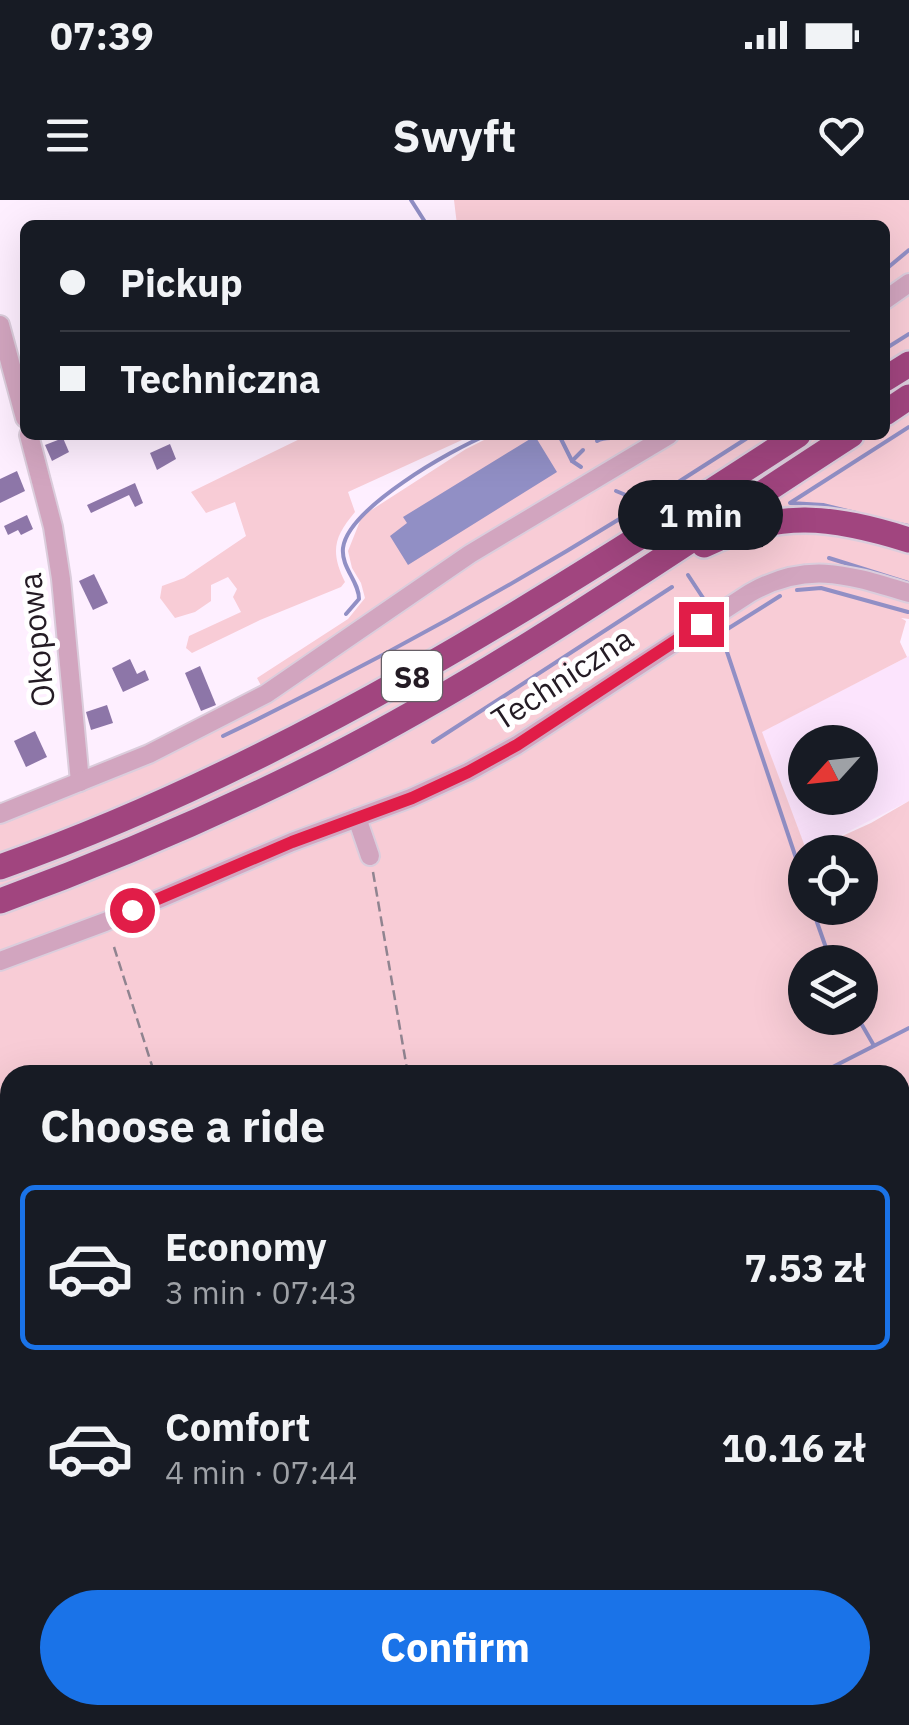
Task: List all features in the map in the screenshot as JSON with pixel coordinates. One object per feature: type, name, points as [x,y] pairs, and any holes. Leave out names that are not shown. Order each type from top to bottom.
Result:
[{"type":"highway","name":"S8","points":[[0,867],[128,819],[394,687],[790,440]]},
{"type":"highway","name":"S8","points":[[0,901],[134,849],[330,758],[514,653],[843,440]]},
{"type":"highway","points":[[614,589],[716,539],[756,524],[814,518],[909,540]]},
{"type":"street","points":[[0,326],[20,400]]},
{"type":"street","name":"Okopowa","points":[[30,440],[53,526],[61,579],[80,782]]},
{"type":"street","points":[[0,814],[149,754],[266,694],[470,554],[660,440]]},
{"type":"street","name":"Techniczna","points":[[0,961],[105,922],[292,842],[412,798],[517,745],[750,593],[780,578],[838,573],[909,593]]},
{"type":"street","points":[[357,818],[370,856]]},
{"type":"path","points":[[370,856],[406,1065]]},
{"type":"path","points":[[114,948],[153,1065]]},
{"type":"shaded area","points":[[454,200],[909,200],[909,619],[901,618],[906,621],[900,642],[907,657],[762,732],[788,801],[788,815],[793,815],[801,835],[788,835],[788,925],[878,925],[878,835],[845,835],[909,801],[909,1065],[0,1065],[0,801],[6,812],[265,693],[257,678],[348,619],[365,598],[348,551],[362,516],[484,440],[890,440],[890,220],[456,220]]},
{"type":"shaded area","points":[[298,440],[462,440],[348,492],[355,512],[336,545],[337,562],[345,582],[341,587],[192,653],[186,648],[189,636],[241,612],[233,597],[237,589],[228,577],[211,585],[211,601],[195,612],[175,618],[160,598],[162,586],[184,578],[246,536],[235,502],[206,513],[191,492]]},
{"type":"shaded area","points":[[909,656],[909,801],[841,835],[800,835],[793,815],[878,815],[878,725],[788,725],[788,802],[761,732]]},
{"type":"water","points":[[528,440],[537,440],[557,472],[408,565],[390,536],[407,523],[403,517]]},
{"type":"building","points":[[64,440],[69,452],[52,461],[45,445]]},
{"type":"building","points":[[170,444],[176,459],[157,470],[150,453]]},
{"type":"building","points":[[17,471],[25,491],[0,503],[0,479]]},
{"type":"building","points":[[135,483],[143,503],[135,507],[129,495],[91,513],[87,505]]},
{"type":"building","points":[[27,515],[33,529],[21,535],[18,530],[8,535],[4,526]]},
{"type":"building","points":[[94,574],[108,603],[93,610],[79,581]]},
{"type":"building","points":[[130,659],[137,674],[145,670],[149,680],[123,692],[112,668]]},
{"type":"building","points":[[200,666],[216,705],[201,711],[185,673]]},
{"type":"building","points":[[107,705],[113,723],[91,730],[86,712]]},
{"type":"building","points":[[35,731],[47,757],[26,767],[14,741]]},
{"type":"waterway","points":[[411,200],[424,220]]},
{"type":"waterway","points":[[890,266],[909,250]]},
{"type":"waterway","points":[[890,346],[909,334]]},
{"type":"waterway","points":[[890,439],[909,427]]},
{"type":"waterway","points":[[346,614],[359,599],[343,555],[349,532],[403,482],[477,440]]},
{"type":"waterway","points":[[562,440],[572,461],[581,467]]},
{"type":"waterway","points":[[658,495],[744,440]]},
{"type":"waterway","points":[[856,513],[790,503],[889,440]]},
{"type":"waterway","points":[[572,461],[583,450]]},
{"type":"waterway","points":[[616,491],[638,500],[644,507]]},
{"type":"waterway","points":[[223,736],[428,631],[626,515]]},
{"type":"waterway","points":[[894,523],[909,526]]},
{"type":"waterway","points":[[829,558],[909,583]]},
{"type":"waterway","points":[[688,575],[709,607]]},
{"type":"waterway","points":[[433,742],[672,587]]},
{"type":"waterway","points":[[797,590],[821,588],[908,612]]},
{"type":"waterway","points":[[721,633],[780,596]]},
{"type":"waterway","points":[[719,628],[788,835]]},
{"type":"waterway","points":[[818,925],[825,945]]},
{"type":"waterway","points":[[837,1065],[909,1028]]},
{"type":"waterway","points":[[868,1035],[873,1044]]},
{"type":"route","points":[[132,910],[468,772],[517,745],[701,624]]}]
